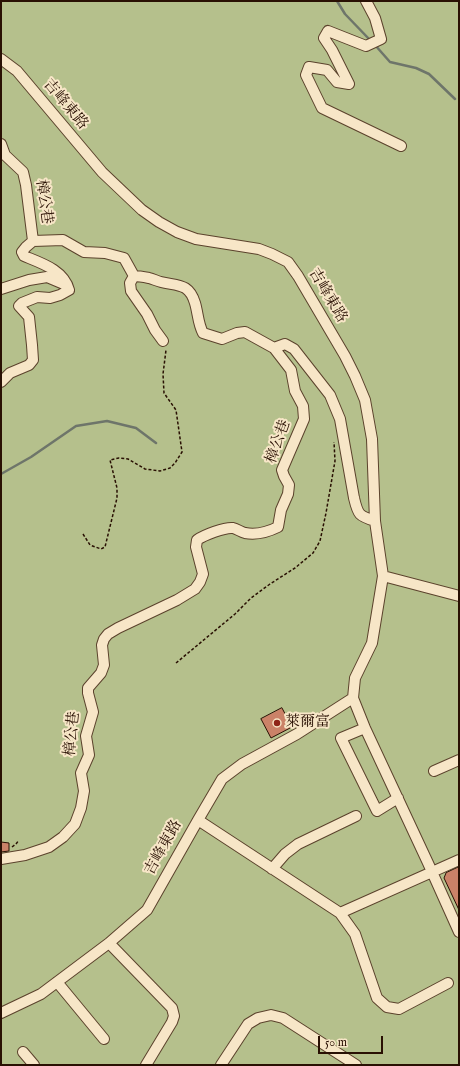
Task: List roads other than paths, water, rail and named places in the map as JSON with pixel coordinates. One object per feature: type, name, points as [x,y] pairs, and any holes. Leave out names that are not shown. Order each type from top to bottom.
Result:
[{"type":"street","points":[[366,1],[375,18],[381,39],[366,46],[328,31],[324,38],[332,50],[349,84],[337,82],[327,70],[309,67],[306,75],[322,108],[401,146]]},
{"type":"street","name":"吉峰東路","points":[[1,59],[17,71],[102,172],[142,210],[177,232],[196,239],[259,249],[288,262],[298,276],[356,376],[365,400],[372,439],[375,521],[383,576],[372,643],[354,678],[353,698],[365,728],[459,932]]},
{"type":"street","name":"樟公巷","points":[[1,144],[5,155],[23,172],[33,241],[63,240],[84,252],[105,252],[124,258],[134,276],[150,278],[161,282],[183,286],[191,293],[203,334],[222,339],[237,333],[245,332],[274,348],[291,370],[295,391],[303,406],[304,419],[282,470],[289,485],[288,494],[281,510],[278,527],[259,533],[246,533],[231,528],[204,535],[197,540],[196,547],[203,574],[195,589],[177,600],[118,628],[108,634],[104,639],[102,645],[104,665],[101,673],[88,688],[92,712],[86,736],[89,755],[81,773],[84,791],[81,808],[75,824],[63,837],[49,847],[26,855],[1,859]]},
{"type":"street","points":[[1,382],[10,373],[29,365],[33,360],[30,317],[19,306],[22,303],[37,297],[50,298],[69,290],[68,285],[62,278],[46,265],[24,256],[22,252],[33,241]]},
{"type":"street","points":[[134,276],[130,283],[131,291],[163,341]]},
{"type":"street","points":[[1,289],[29,280],[47,277],[68,285]]},
{"type":"street","points":[[274,348],[285,344],[294,349],[330,395],[340,419],[357,511],[363,517],[375,521]]},
{"type":"street","points":[[383,576],[459,596]]},
{"type":"street","name":"吉峰東路","points":[[1,1014],[41,994],[109,943],[147,910],[222,779],[242,764],[297,734],[353,698]]},
{"type":"street","points":[[365,728],[341,738],[377,811],[398,798]]},
{"type":"street","points":[[434,771],[459,760]]},
{"type":"street","points":[[272,870],[285,854],[298,844],[356,816]]},
{"type":"street","points":[[198,820],[272,870],[340,913],[355,934],[377,998],[387,1007],[399,1009],[448,983]]},
{"type":"street","points":[[340,913],[459,860]]},
{"type":"street","points":[[109,943],[172,1008],[174,1016],[172,1022],[146,1065]]},
{"type":"street","points":[[57,982],[104,1039]]},
{"type":"street","points":[[221,1065],[248,1024],[258,1018],[271,1015],[283,1018],[356,1065]]},
{"type":"street","points":[[23,1052],[34,1065]]},
{"type":"waterway","points":[[337,1],[345,14],[370,40]]},
{"type":"waterway","points":[[375,45],[390,62],[416,68],[429,74],[455,99]]},
{"type":"waterway","points":[[1,474],[31,457],[76,426],[107,421],[136,428],[156,443]]},
{"type":"place","name":"萊爾富","points":[[277,723]]}]
